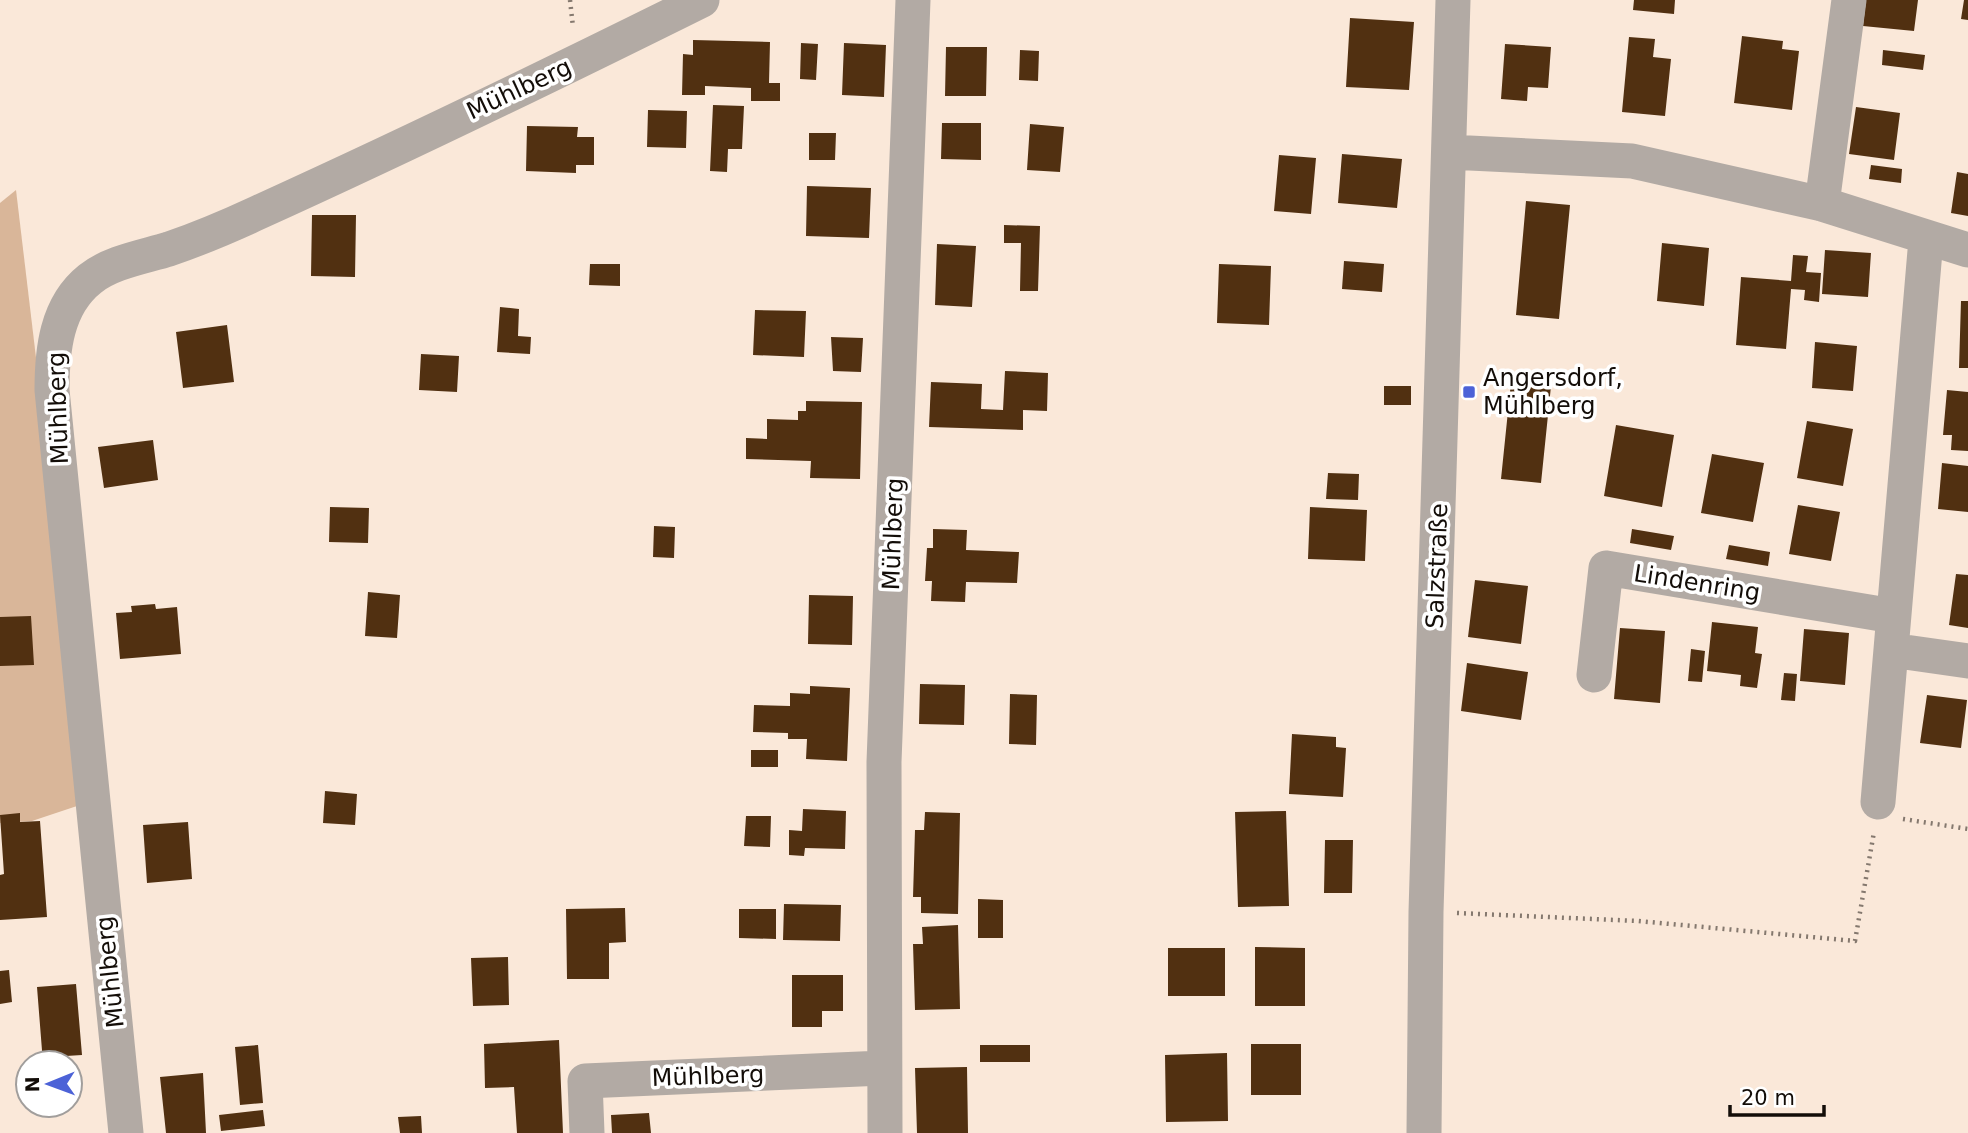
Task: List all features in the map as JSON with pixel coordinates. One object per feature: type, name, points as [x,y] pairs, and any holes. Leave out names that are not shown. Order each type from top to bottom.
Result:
[{"type":"street","name":"Mühlberg","points":[[126,1133],[52,390],[52,353],[65,313],[89,280],[109,268],[172,248],[255,214],[702,0]]},
{"type":"street","name":"Mühlberg","points":[[885,1133],[884,762],[913,0]]},
{"type":"street","name":"Salzstraße","points":[[1424,1133],[1426,912],[1453,0]]},
{"type":"street","points":[[1822,204],[1849,0]]},
{"type":"street","points":[[1449,152],[1632,161],[1822,204],[1926,239],[1968,250]]},
{"type":"street","points":[[1881,816],[1893,615],[1926,239]]},
{"type":"street","name":"Lindenring","points":[[1594,675],[1606,568],[1893,615]]},
{"type":"street","points":[[1891,650],[1968,661]]},
{"type":"street","name":"Mühlberg","points":[[587,1133],[585,1081],[883,1068]]},
{"type":"path","points":[[1426,912],[1638,921],[1854,941],[1881,816],[1968,829]]},
{"type":"shaded area","points":[[16,190],[89,802],[32,821],[0,823],[0,203]]},
{"type":"building","points":[[1634,0],[1675,0],[1674,14],[1633,10]]},
{"type":"building","points":[[1866,0],[1918,0],[1914,31],[1863,26]]},
{"type":"building","points":[[1964,0],[1968,0],[1968,20],[1961,19]]},
{"type":"building","points":[[1350,18],[1414,22],[1409,90],[1346,87]]},
{"type":"building","points":[[1742,36],[1783,41],[1782,49],[1799,51],[1792,110],[1734,103]]},
{"type":"building","points":[[1629,37],[1655,39],[1653,57],[1671,59],[1665,116],[1622,112]]},
{"type":"building","points":[[693,40],[770,42],[769,83],[780,83],[780,101],[751,101],[751,88],[705,86],[705,95],[682,95],[683,54],[693,55]]},
{"type":"building","points":[[801,43],[818,44],[816,80],[800,79]]},
{"type":"building","points":[[844,43],[886,45],[884,97],[842,95]]},
{"type":"building","points":[[1505,44],[1551,47],[1548,88],[1528,87],[1527,101],[1501,99]]},
{"type":"building","points":[[946,47],[987,47],[986,96],[945,96]]},
{"type":"building","points":[[1020,50],[1039,51],[1038,81],[1019,80]]},
{"type":"building","points":[[1883,50],[1925,55],[1923,70],[1882,65]]},
{"type":"building","points":[[713,105],[744,106],[742,149],[728,149],[727,172],[710,171]]},
{"type":"building","points":[[1856,107],[1900,113],[1894,160],[1849,154]]},
{"type":"building","points":[[648,110],[687,111],[686,148],[647,147]]},
{"type":"building","points":[[942,123],[981,123],[981,160],[941,159]]},
{"type":"building","points":[[1030,124],[1064,127],[1060,172],[1027,170]]},
{"type":"building","points":[[527,126],[578,127],[577,137],[594,137],[594,165],[576,165],[576,173],[526,171]]},
{"type":"building","points":[[809,133],[836,133],[835,160],[809,160]]},
{"type":"building","points":[[1342,154],[1402,159],[1397,208],[1338,203]]},
{"type":"building","points":[[1279,155],[1316,158],[1311,214],[1274,211]]},
{"type":"building","points":[[1871,165],[1902,169],[1901,183],[1869,179]]},
{"type":"building","points":[[1957,172],[1968,174],[1968,216],[1951,213]]},
{"type":"building","points":[[807,186],[871,188],[869,238],[806,236]]},
{"type":"building","points":[[1526,201],[1570,205],[1559,319],[1516,315]]},
{"type":"building","points":[[312,215],[356,215],[355,277],[311,276]]},
{"type":"building","points":[[1004,225],[1040,226],[1038,291],[1020,291],[1021,243],[1004,243]]},
{"type":"building","points":[[1662,243],[1709,248],[1704,306],[1657,301]]},
{"type":"building","points":[[937,244],[976,246],[972,307],[935,305]]},
{"type":"building","points":[[1825,250],[1871,253],[1868,297],[1822,294]]},
{"type":"building","points":[[1793,255],[1808,256],[1806,272],[1821,273],[1819,302],[1804,300],[1805,290],[1791,289],[1786,349],[1736,345],[1741,277],[1791,281]]},
{"type":"building","points":[[1344,261],[1384,264],[1382,292],[1342,289]]},
{"type":"building","points":[[590,264],[620,264],[620,286],[589,285]]},
{"type":"building","points":[[1219,264],[1271,266],[1269,325],[1217,323]]},
{"type":"building","points":[[1961,301],[1968,301],[1968,368],[1959,368]]},
{"type":"building","points":[[500,307],[519,309],[518,336],[531,337],[530,354],[497,352]]},
{"type":"building","points":[[755,310],[806,311],[804,357],[753,355]]},
{"type":"building","points":[[227,325],[234,382],[183,388],[176,332]]},
{"type":"building","points":[[831,337],[863,338],[861,372],[833,371]]},
{"type":"building","points":[[1815,342],[1857,346],[1853,391],[1812,388]]},
{"type":"building","points":[[421,354],[459,356],[457,392],[419,390]]},
{"type":"building","points":[[1005,371],[1048,373],[1047,411],[1023,410],[1023,430],[929,427],[931,382],[982,384],[981,409],[1003,410]]},
{"type":"building","points":[[1511,382],[1551,386],[1541,483],[1501,479]]},
{"type":"building","points":[[1384,386],[1411,386],[1411,405],[1384,405]]},
{"type":"building","points":[[1947,390],[1968,392],[1968,451],[1951,450],[1952,435],[1943,435]]},
{"type":"building","points":[[806,401],[862,402],[860,479],[810,478],[811,461],[746,459],[746,438],[767,439],[767,419],[798,420],[798,411],[806,411]]},
{"type":"building","points":[[1807,421],[1853,429],[1843,486],[1797,478]]},
{"type":"building","points":[[1616,425],[1674,435],[1662,507],[1604,496]]},
{"type":"building","points":[[153,440],[158,480],[104,488],[98,447]]},
{"type":"building","points":[[1712,454],[1764,463],[1753,522],[1701,513]]},
{"type":"building","points":[[1942,463],[1968,466],[1968,512],[1938,509]]},
{"type":"building","points":[[1328,473],[1359,474],[1358,500],[1326,499]]},
{"type":"building","points":[[1798,505],[1840,512],[1831,561],[1789,554]]},
{"type":"building","points":[[330,507],[369,508],[368,543],[329,542]]},
{"type":"building","points":[[1310,507],[1367,510],[1365,561],[1308,559]]},
{"type":"building","points":[[654,526],[675,527],[674,558],[653,557]]},
{"type":"building","points":[[933,529],[967,530],[966,550],[1019,552],[1017,583],[966,582],[965,602],[931,601],[932,581],[925,581],[927,548],[933,548]]},
{"type":"building","points":[[1632,529],[1674,536],[1671,550],[1630,543]]},
{"type":"building","points":[[1729,545],[1770,552],[1768,566],[1726,559]]},
{"type":"building","points":[[1956,574],[1968,575],[1968,628],[1949,625]]},
{"type":"building","points":[[1475,580],[1528,586],[1521,644],[1468,637]]},
{"type":"building","points":[[368,592],[400,595],[397,638],[365,636]]},
{"type":"building","points":[[809,595],[853,596],[852,645],[808,644]]},
{"type":"building","points":[[155,604],[156,609],[177,607],[181,654],[120,659],[116,613],[132,612],[131,606]]},
{"type":"building","points":[[31,616],[34,665],[0,666],[0,617]]},
{"type":"building","points":[[1712,622],[1758,627],[1755,653],[1762,654],[1757,688],[1740,686],[1741,675],[1707,671]]},
{"type":"building","points":[[1620,628],[1665,631],[1660,703],[1614,699]]},
{"type":"building","points":[[1804,629],[1849,633],[1845,685],[1800,681]]},
{"type":"building","points":[[1691,649],[1705,651],[1702,682],[1688,681]]},
{"type":"building","points":[[1467,663],[1528,672],[1521,720],[1461,711]]},
{"type":"building","points":[[1784,673],[1797,674],[1795,701],[1781,700]]},
{"type":"building","points":[[920,684],[965,685],[964,725],[919,724]]},
{"type":"building","points":[[810,686],[850,688],[847,761],[806,759],[807,739],[788,739],[788,733],[753,732],[754,705],[790,706],[790,693],[810,694]]},
{"type":"building","points":[[1010,694],[1037,695],[1036,745],[1009,744]]},
{"type":"building","points":[[1927,695],[1967,700],[1961,748],[1920,743]]},
{"type":"building","points":[[1292,734],[1336,737],[1336,747],[1346,748],[1343,797],[1289,794]]},
{"type":"building","points":[[751,750],[778,750],[778,767],[751,767]]},
{"type":"building","points":[[325,791],[357,794],[355,825],[323,823]]},
{"type":"building","points":[[803,809],[846,811],[845,849],[805,848],[804,856],[789,855],[789,830],[802,831]]},
{"type":"building","points":[[1286,811],[1289,906],[1238,907],[1235,812]]},
{"type":"building","points":[[925,812],[960,813],[958,914],[921,913],[921,897],[913,897],[915,830],[924,830]]},
{"type":"building","points":[[20,813],[20,822],[40,821],[47,917],[0,920],[0,875],[4,874],[0,815]]},
{"type":"building","points":[[746,816],[771,816],[770,847],[744,846]]},
{"type":"building","points":[[188,822],[192,879],[147,883],[143,825]]},
{"type":"building","points":[[1325,840],[1353,840],[1352,893],[1324,893]]},
{"type":"building","points":[[978,899],[1003,900],[1003,938],[978,938]]},
{"type":"building","points":[[784,904],[841,905],[840,941],[783,940]]},
{"type":"building","points":[[625,908],[626,942],[609,943],[609,979],[567,979],[566,909]]},
{"type":"building","points":[[739,909],[776,909],[776,939],[739,938]]},
{"type":"building","points":[[958,925],[960,1009],[915,1010],[913,944],[923,944],[922,927]]},
{"type":"building","points":[[1255,947],[1305,948],[1305,1006],[1255,1006]]},
{"type":"building","points":[[1168,948],[1225,948],[1225,996],[1168,996]]},
{"type":"building","points":[[508,957],[509,1005],[473,1006],[471,958]]},
{"type":"building","points":[[9,970],[12,1002],[0,1004],[0,971]]},
{"type":"building","points":[[792,975],[843,975],[843,1011],[822,1011],[822,1027],[792,1027]]},
{"type":"building","points":[[76,984],[81,1049],[42,1049],[37,987]]},
{"type":"building","points":[[559,1040],[563,1133],[517,1133],[514,1087],[485,1088],[484,1044]]},
{"type":"building","points":[[1251,1044],[1301,1044],[1301,1095],[1251,1095]]},
{"type":"building","points":[[258,1045],[263,1103],[240,1105],[235,1047]]},
{"type":"building","points":[[980,1045],[1030,1045],[1030,1062],[980,1062]]},
{"type":"building","points":[[1227,1053],[1228,1121],[1166,1122],[1165,1055]]},
{"type":"building","points":[[967,1067],[968,1133],[917,1133],[915,1068]]},
{"type":"building","points":[[203,1073],[206,1133],[166,1133],[160,1077]]},
{"type":"building","points":[[263,1110],[265,1126],[221,1131],[219,1115]]},
{"type":"building","points":[[649,1113],[651,1133],[612,1133],[611,1115]]},
{"type":"building","points":[[421,1116],[422,1133],[400,1133],[398,1117]]},
{"type":"place","name":"Angersdorf, Mühlberg","points":[[1469,392]]}]
